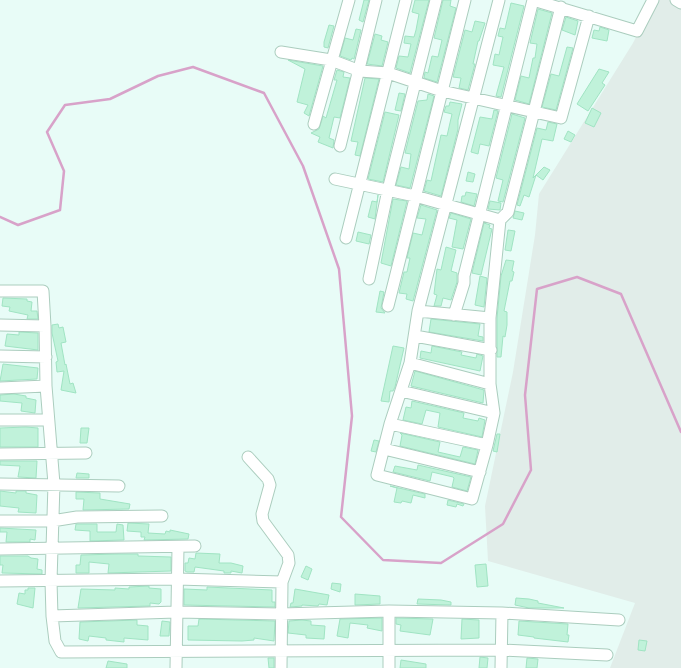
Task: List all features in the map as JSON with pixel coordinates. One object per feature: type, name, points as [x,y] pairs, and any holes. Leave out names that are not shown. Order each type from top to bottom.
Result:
[{"type":"street","points":[[314,124],[349,0]]},
{"type":"street","points":[[340,146],[360,71],[376,0]]},
{"type":"street","points":[[346,238],[406,0]]},
{"type":"street","points":[[369,279],[388,190],[436,0]]},
{"type":"street","points":[[388,306],[465,0]]},
{"type":"street","points":[[499,0],[418,311],[410,363],[390,424],[377,475],[472,499],[488,445],[494,413],[490,384],[490,318],[500,220],[508,212],[561,7]]},
{"type":"street","points":[[454,315],[464,283],[464,276],[479,213],[532,0],[561,7],[637,31],[653,0]]},
{"type":"street","points":[[676,0],[681,3]]},
{"type":"street","points":[[281,52],[331,60],[360,71],[388,73],[442,91],[561,118],[589,16]]},
{"type":"street","points":[[335,179],[415,196],[500,220]]},
{"type":"street","points":[[0,291],[43,290],[46,386],[54,484],[51,581],[52,616],[55,641],[61,652],[501,650],[607,655]]},
{"type":"street","points":[[418,311],[490,318]]},
{"type":"street","points":[[0,325],[45,326]]},
{"type":"street","points":[[415,336],[491,350]]},
{"type":"street","points":[[0,356],[46,357]]},
{"type":"street","points":[[410,363],[490,384]]},
{"type":"street","points":[[0,388],[46,386]]},
{"type":"street","points":[[401,392],[494,413]]},
{"type":"street","points":[[0,420],[48,420]]},
{"type":"street","points":[[390,424],[488,445]]},
{"type":"street","points":[[384,449],[480,472]]},
{"type":"street","points":[[0,454],[86,453]]},
{"type":"street","points":[[248,457],[268,479],[270,485],[262,514],[262,521],[288,555],[289,563],[282,582],[281,668]]},
{"type":"street","points":[[0,484],[119,486]]},
{"type":"street","points":[[0,521],[52,522],[76,517],[162,516]]},
{"type":"street","points":[[0,549],[195,546]]},
{"type":"street","points":[[176,668],[178,547]]},
{"type":"street","points":[[0,581],[177,579],[282,582]]},
{"type":"street","points":[[52,616],[176,612],[282,614],[389,611],[502,613],[619,620]]},
{"type":"street","points":[[389,611],[389,668]]},
{"type":"street","points":[[501,668],[502,613]]},
{"type":"shaded area","points":[[655,0],[681,0],[681,668],[610,668],[635,603],[488,561],[485,506],[513,372],[535,235],[539,194],[633,43]]},
{"type":"building","points":[[364,0],[369,0],[363,22],[359,20]]},
{"type":"building","points":[[415,0],[429,0],[410,73],[396,68],[399,56],[408,57],[411,44],[404,43],[405,36],[414,37],[416,30],[419,14],[412,12]]},
{"type":"building","points":[[443,0],[451,0],[450,6],[456,8],[437,82],[424,78],[425,72],[428,73],[432,56],[438,57],[442,40],[434,38]]},
{"type":"building","points":[[511,3],[524,6],[501,97],[496,96],[504,67],[493,65],[495,54],[499,55],[503,37],[498,36],[500,28],[505,29]]},
{"type":"building","points":[[538,9],[552,13],[529,104],[515,100],[521,76],[529,78],[533,58],[535,58],[537,44],[530,43]]},
{"type":"building","points":[[566,17],[578,21],[575,35],[562,30]]},
{"type":"building","points":[[475,21],[485,23],[478,41],[473,64],[475,64],[468,90],[459,88],[461,78],[453,77],[465,30],[472,32]]},
{"type":"building","points":[[329,25],[334,26],[328,48],[324,47],[324,42]]},
{"type":"building","points":[[600,27],[609,30],[607,41],[592,38],[594,30],[599,31]]},
{"type":"building","points":[[356,29],[361,30],[354,59],[352,58],[351,60],[340,56],[345,38],[353,40]]},
{"type":"building","points":[[375,34],[382,36],[381,40],[388,42],[382,66],[367,64]]},
{"type":"building","points":[[567,47],[573,48],[556,110],[542,107],[551,74],[559,76]]},
{"type":"building","points":[[288,60],[323,66],[309,116],[304,113],[308,105],[297,102],[305,69]]},
{"type":"building","points":[[599,69],[609,72],[602,83],[605,85],[588,111],[577,104]]},
{"type":"building","points":[[337,70],[344,72],[343,77],[350,78],[340,118],[334,117],[329,138],[334,140],[333,148],[318,142],[320,137],[311,133],[319,129],[323,116],[326,118],[337,80],[334,80]]},
{"type":"building","points":[[365,78],[379,79],[360,156],[355,155],[358,142],[351,141]]},
{"type":"building","points":[[399,93],[405,94],[401,111],[395,110]]},
{"type":"building","points":[[428,94],[434,96],[410,188],[396,185],[401,167],[409,169],[411,154],[405,153],[418,101],[427,100]]},
{"type":"building","points":[[450,102],[462,104],[458,120],[458,129],[441,196],[424,191],[427,180],[431,181],[441,135],[447,136],[452,114],[444,112],[446,106],[449,106]]},
{"type":"building","points":[[592,108],[601,113],[594,127],[585,123]]},
{"type":"building","points":[[494,110],[498,111],[489,146],[480,144],[478,154],[471,152],[480,117],[492,119]]},
{"type":"building","points":[[385,112],[399,115],[383,182],[368,179]]},
{"type":"building","points":[[512,114],[525,118],[503,202],[498,201],[503,180],[496,178]]},
{"type":"building","points":[[548,122],[557,124],[553,141],[542,139],[533,178],[536,175],[529,197],[524,195],[520,206],[517,205],[537,128],[546,130]]},
{"type":"building","points":[[568,131],[575,135],[571,142],[564,139]]},
{"type":"building","points":[[544,167],[550,170],[543,180],[536,175]]},
{"type":"building","points":[[468,172],[475,174],[473,182],[466,181]]},
{"type":"building","points":[[466,192],[477,194],[474,206],[461,202],[462,196],[465,196]]},
{"type":"building","points":[[378,195],[375,219],[368,217],[372,201],[377,202]]},
{"type":"building","points":[[393,199],[407,201],[391,266],[381,263]]},
{"type":"building","points":[[490,201],[501,203],[500,210],[488,209]]},
{"type":"building","points":[[421,205],[437,210],[413,301],[406,299],[407,294],[399,293],[404,272],[407,272],[410,258],[407,258],[413,233],[422,235],[426,219],[417,218]]},
{"type":"building","points":[[515,211],[524,213],[522,220],[513,218]]},
{"type":"building","points":[[451,213],[471,219],[463,249],[452,247],[457,220],[449,218]]},
{"type":"building","points":[[484,223],[490,225],[489,228],[492,229],[481,275],[472,273]]},
{"type":"building","points":[[508,230],[515,231],[511,251],[505,250]]},
{"type":"building","points":[[358,232],[371,235],[369,244],[356,241]]},
{"type":"building","points":[[446,247],[456,250],[451,271],[457,273],[457,282],[451,300],[443,298],[441,306],[434,306],[437,295],[434,294],[437,269],[441,270]]},
{"type":"building","points":[[506,260],[514,261],[512,271],[514,272],[512,281],[510,281],[504,311],[507,312],[507,325],[505,337],[503,336],[501,357],[497,357],[497,318],[501,276]]},
{"type":"building","points":[[480,276],[487,278],[484,307],[475,305]]},
{"type":"building","points":[[380,291],[384,292],[381,308],[385,313],[376,312]]},
{"type":"building","points":[[3,298],[27,299],[27,301],[32,302],[31,311],[37,311],[38,319],[27,319],[28,315],[9,311],[10,307],[2,306]]},
{"type":"building","points":[[431,319],[480,324],[478,336],[483,337],[483,341],[429,332]]},
{"type":"building","points":[[58,324],[59,328],[63,327],[66,342],[61,343],[65,365],[66,364],[70,384],[73,383],[76,393],[61,390],[64,371],[57,372],[56,362],[58,361],[52,333],[52,325]]},
{"type":"building","points":[[19,332],[38,333],[38,350],[5,346],[7,334],[19,335]]},
{"type":"building","points":[[393,346],[404,348],[395,387],[393,391],[390,391],[389,402],[381,401]]},
{"type":"building","points":[[432,346],[462,352],[461,355],[476,358],[477,354],[483,356],[480,371],[420,358],[421,351],[431,353]]},
{"type":"building","points":[[3,364],[38,368],[37,379],[0,381]]},
{"type":"building","points":[[415,371],[484,390],[483,403],[411,386]]},
{"type":"building","points":[[14,394],[26,396],[26,398],[36,400],[35,413],[21,411],[22,403],[0,401],[0,395]]},
{"type":"building","points":[[412,401],[464,413],[463,418],[478,421],[479,418],[485,420],[482,437],[438,427],[440,413],[426,410],[422,424],[403,420],[406,407],[411,408]]},
{"type":"building","points":[[0,428],[38,428],[38,447],[0,447]]},
{"type":"building","points":[[81,428],[89,428],[87,443],[80,443]]},
{"type":"building","points":[[400,433],[440,442],[438,452],[460,457],[463,447],[478,450],[475,464],[400,446],[402,435]]},
{"type":"building","points":[[497,434],[500,434],[497,452],[493,451]]},
{"type":"building","points":[[374,440],[379,441],[376,452],[371,451]]},
{"type":"building","points":[[0,461],[37,461],[36,478],[18,477],[20,466],[0,465]]},
{"type":"building","points":[[418,465],[471,477],[467,491],[452,487],[453,477],[432,472],[430,481],[393,472],[395,466],[417,470]]},
{"type":"building","points":[[77,473],[89,474],[89,478],[76,478]]},
{"type":"building","points":[[390,486],[425,494],[425,498],[413,495],[411,503],[402,501],[401,503],[394,502],[397,488]]},
{"type":"building","points":[[0,491],[16,493],[16,491],[26,491],[26,493],[37,495],[36,513],[18,512],[19,508],[0,506]]},
{"type":"building","points":[[76,492],[100,493],[100,499],[130,504],[129,509],[83,510],[84,499],[76,499]]},
{"type":"building","points":[[448,500],[464,504],[463,506],[457,504],[456,507],[447,505]]},
{"type":"building","points":[[128,523],[149,524],[148,533],[165,534],[166,531],[170,532],[170,530],[189,534],[188,539],[144,540],[145,537],[141,537],[141,532],[127,531]]},
{"type":"building","points":[[76,524],[97,524],[97,532],[116,532],[117,524],[123,525],[124,540],[90,541],[90,531],[75,530]]},
{"type":"building","points":[[0,528],[36,530],[35,540],[30,539],[30,542],[6,542],[7,532],[0,532]]},
{"type":"building","points":[[196,553],[220,554],[219,563],[231,563],[243,566],[242,573],[231,571],[231,573],[224,573],[224,571],[195,567],[194,572],[185,571],[185,563],[188,563],[189,558],[195,559]]},
{"type":"building","points":[[118,554],[171,557],[171,571],[108,573],[109,564],[89,562],[89,573],[76,573],[76,565],[80,565],[81,555]]},
{"type":"building","points":[[0,556],[28,556],[38,559],[37,569],[42,570],[42,574],[2,573],[3,565],[0,565]]},
{"type":"building","points":[[486,564],[488,586],[477,587],[475,565]]},
{"type":"building","points":[[306,566],[312,569],[308,580],[301,577]]},
{"type":"building","points":[[332,583],[341,584],[340,592],[331,589]]},
{"type":"building","points":[[149,586],[149,588],[161,589],[161,602],[159,604],[150,603],[150,606],[78,608],[81,589],[115,590],[115,588],[129,589],[129,587]]},
{"type":"building","points":[[207,587],[272,590],[272,602],[275,602],[275,607],[184,605],[184,589],[207,590]]},
{"type":"building","points":[[28,588],[35,588],[33,608],[17,604],[19,593],[25,594],[25,590],[28,590]]},
{"type":"building","points":[[295,589],[329,595],[327,605],[319,604],[318,606],[302,605],[290,607],[291,603],[293,603]]},
{"type":"building","points":[[355,594],[380,596],[380,604],[355,605]]},
{"type":"building","points":[[516,598],[529,599],[538,601],[538,603],[564,608],[529,608],[515,605]]},
{"type":"building","points":[[418,599],[441,600],[451,602],[451,605],[417,604]]},
{"type":"building","points":[[382,618],[382,631],[367,628],[368,625],[350,623],[348,638],[337,636],[340,619]]},
{"type":"building","points":[[396,618],[433,619],[430,635],[400,631],[401,625],[396,624]]},
{"type":"building","points":[[199,619],[275,621],[274,641],[254,638],[254,640],[242,641],[188,640],[188,626],[198,626]]},
{"type":"building","points":[[462,619],[479,620],[479,638],[461,639]]},
{"type":"building","points":[[137,620],[137,625],[148,626],[148,640],[124,638],[124,642],[89,636],[88,641],[79,639],[80,622]]},
{"type":"building","points":[[162,621],[170,622],[169,636],[160,636]]},
{"type":"building","points":[[289,621],[311,621],[311,625],[325,626],[324,639],[306,638],[306,635],[288,633]]},
{"type":"building","points":[[519,621],[568,624],[568,642],[518,635]]},
{"type":"building","points":[[639,640],[647,641],[645,651],[638,650]]},
{"type":"building","points":[[480,657],[488,658],[487,668],[479,668]]},
{"type":"building","points":[[268,658],[274,658],[274,668],[269,668]]},
{"type":"building","points":[[527,658],[538,659],[537,668],[526,668]]},
{"type":"building","points":[[401,660],[426,664],[426,668],[400,668]]},
{"type":"building","points":[[108,661],[127,664],[127,668],[106,668]]},
{"type":"waterway","points":[[0,217],[18,225],[60,210],[64,171],[47,132],[65,105],[110,99],[158,76],[193,67],[264,93],[303,166],[339,269],[352,416],[341,517],[383,560],[441,563],[503,524],[531,470],[525,395],[537,289],[577,277],[621,294],[681,432]]}]
